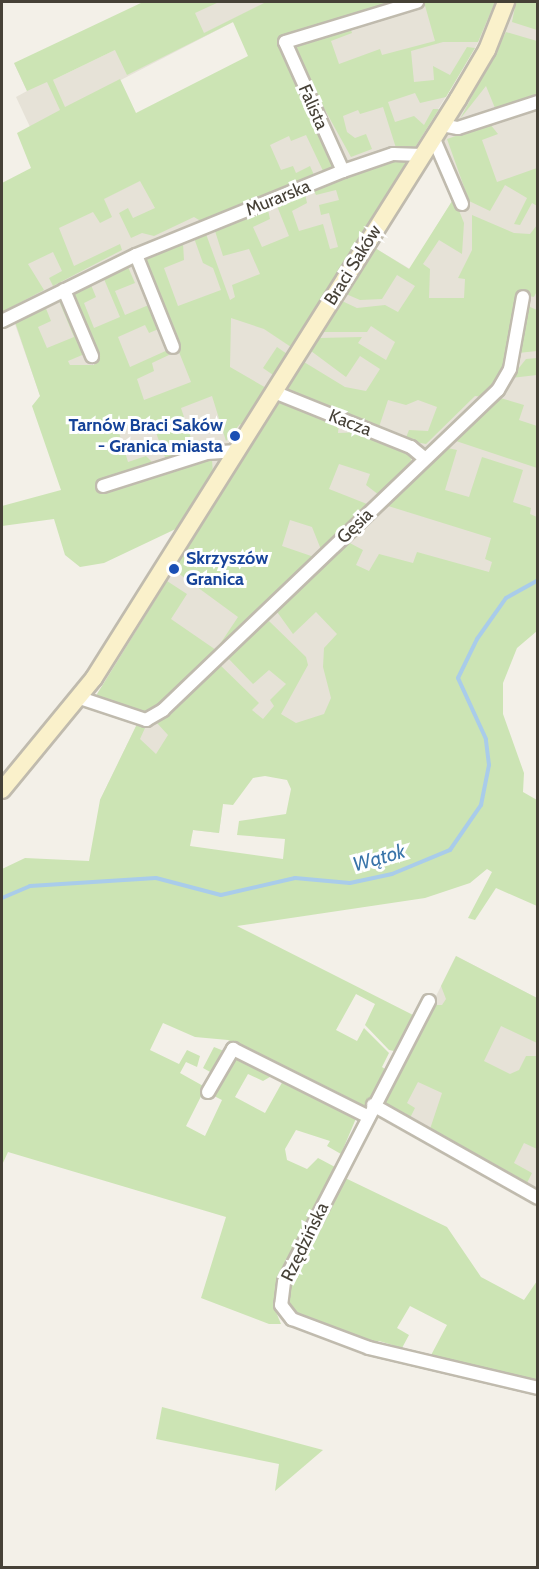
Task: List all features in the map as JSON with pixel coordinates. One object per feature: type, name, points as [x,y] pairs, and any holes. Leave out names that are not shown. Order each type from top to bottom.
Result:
[{"type":"street","name":"Falista","points":[[343,171],[285,42],[417,2]]},
{"type":"street","name":"Braci Saków","points":[[2,790],[80,698],[484,55],[506,2]]},
{"type":"street","points":[[462,204],[437,131],[458,128],[537,102]]},
{"type":"street","name":"Murarska","points":[[2,321],[136,255],[343,171],[393,154],[422,155]]},
{"type":"street","points":[[136,255],[173,347]]},
{"type":"street","points":[[64,290],[92,356]]},
{"type":"street","name":"Gęsia","points":[[80,698],[146,720],[163,710],[505,380],[523,297]]},
{"type":"street","name":"Kacza","points":[[274,392],[411,447],[424,458]]},
{"type":"street","points":[[103,486],[207,453],[237,451]]},
{"type":"street","name":"Rzędzińska","points":[[429,1001],[370,1111],[284,1282],[280,1295],[285,1313],[369,1348],[537,1388]]},
{"type":"street","points":[[208,1092],[233,1049],[370,1111],[537,1197]]},
{"type":"shaded area","points":[[143,2],[495,2],[487,27],[461,72],[213,475],[107,489],[56,441],[10,310],[2,315],[2,234],[298,84],[233,22],[30,127],[16,97],[27,91],[14,63],[53,80],[123,46]]},
{"type":"shaded area","points":[[516,2],[537,2],[537,518],[528,549],[412,698],[250,755],[223,803],[219,833],[193,830],[189,846],[100,800],[138,722],[90,705],[375,248],[410,269],[454,198],[435,152],[486,73]]},
{"type":"shaded area","points":[[456,956],[537,998],[537,1099],[416,1036]]},
{"type":"shaded area","points":[[414,1062],[537,1125],[537,1191],[399,1117]]},
{"type":"green space","points":[[143,2],[219,2],[195,13],[204,33],[266,2],[414,2],[281,41],[335,169],[324,173],[306,135],[291,141],[289,136],[270,145],[281,170],[293,166],[296,173],[310,166],[315,177],[204,223],[194,217],[154,236],[142,233],[131,238],[119,213],[128,208],[133,218],[155,208],[140,181],[104,199],[112,217],[100,223],[93,212],[59,228],[74,266],[120,244],[122,250],[53,286],[49,278],[62,271],[53,252],[28,264],[44,290],[2,312],[2,183],[31,168],[17,133],[60,110],[47,82],[27,91],[14,63]],"holes":[[[233,22],[248,56],[136,113],[120,79],[65,107],[53,80],[115,50],[127,75]]]},
{"type":"green space","points":[[424,2],[495,2],[478,42],[443,42],[411,51],[414,82],[434,80],[433,66],[450,75],[467,47],[475,48],[446,97],[420,103],[415,93],[388,102],[395,122],[414,116],[424,125],[433,109],[439,109],[414,149],[396,148],[383,107],[360,114],[358,110],[343,116],[347,132],[355,138],[366,134],[372,149],[351,157],[288,43],[349,24],[352,33],[331,41],[339,64],[380,49],[382,55],[435,41]]},
{"type":"green space","points":[[516,2],[537,2],[537,30],[512,22]]},
{"type":"green space","points":[[506,32],[537,41],[537,99],[497,113],[486,86],[460,119]]},
{"type":"green space","points":[[490,124],[498,134],[482,140],[497,182],[537,168],[537,206],[532,203],[520,225],[514,224],[527,198],[505,185],[490,211],[469,201],[447,139]]},
{"type":"green space","points":[[403,157],[414,158],[294,349],[264,329],[231,318],[230,367],[268,389],[244,427],[240,424],[226,441],[212,396],[181,408],[195,450],[166,460],[151,419],[118,429],[128,462],[146,456],[154,464],[212,459],[213,475],[182,526],[104,563],[80,567],[65,555],[54,519],[2,526],[2,506],[61,490],[32,406],[40,396],[14,319],[45,306],[51,321],[38,327],[47,348],[74,337],[59,301],[63,299],[87,353],[68,361],[70,365],[94,365],[97,361],[72,294],[91,285],[96,297],[84,303],[94,328],[120,317],[104,279],[128,267],[135,283],[115,291],[125,315],[151,304],[161,328],[149,333],[145,325],[118,337],[130,367],[170,349],[171,354],[152,363],[154,371],[137,379],[144,400],[191,382],[144,265],[147,258],[183,243],[184,260],[164,268],[178,306],[221,290],[213,268],[203,263],[194,238],[206,234],[230,300],[235,297],[232,285],[260,274],[249,249],[223,256],[215,231],[268,210],[270,219],[253,227],[262,247],[289,236],[277,206],[305,193],[307,203],[292,211],[299,231],[323,224],[330,249],[338,247],[329,213],[321,215],[319,205],[339,200],[336,190],[316,195],[313,189]]},
{"type":"green space","points":[[454,198],[464,223],[462,254],[439,240],[423,264],[430,269],[429,298],[464,298],[465,279],[458,278],[472,250],[472,215],[514,233],[530,234],[537,225],[537,291],[534,297],[520,294],[507,369],[500,380],[483,397],[475,396],[426,444],[405,440],[409,430],[428,431],[437,407],[418,400],[406,405],[388,400],[378,430],[286,391],[304,362],[345,387],[366,391],[380,369],[360,356],[346,377],[311,351],[319,338],[362,337],[358,343],[386,360],[395,342],[371,326],[367,332],[323,332],[342,301],[357,308],[385,305],[398,312],[415,286],[397,275],[382,299],[360,300],[346,294],[375,248],[409,269]]},
{"type":"green space","points":[[530,307],[537,310],[537,351],[518,353],[525,308]]},
{"type":"green space","points":[[277,347],[290,356],[276,377],[263,368]]},
{"type":"green space","points":[[537,358],[537,375],[511,378],[526,359]]},
{"type":"green space","points":[[497,397],[524,405],[519,420],[537,426],[537,468],[456,441]]},
{"type":"green space","points":[[280,401],[339,423],[338,433],[363,432],[410,450],[411,461],[379,495],[366,485],[370,474],[339,464],[329,489],[367,504],[364,512],[322,552],[312,527],[290,520],[282,546],[317,558],[147,717],[94,699],[167,581],[187,594],[171,619],[216,650],[238,617],[178,573],[177,564]]},
{"type":"green space","points":[[443,447],[457,450],[445,490],[469,497],[482,457],[523,470],[513,502],[531,508],[530,514],[537,517],[537,631],[517,648],[503,683],[503,714],[524,773],[523,792],[537,800],[537,906],[496,888],[475,920],[468,918],[492,872],[487,869],[470,883],[425,898],[237,926],[417,1017],[399,1052],[389,1050],[365,1025],[375,1004],[356,994],[336,1030],[357,1041],[364,1028],[389,1053],[382,1067],[388,1071],[366,1110],[228,1040],[195,1037],[163,1023],[150,1050],[179,1064],[187,1050],[200,1056],[197,1067],[186,1062],[180,1073],[205,1087],[212,1073],[203,1068],[214,1047],[224,1051],[186,1126],[205,1136],[222,1100],[212,1095],[233,1054],[275,1074],[263,1081],[248,1074],[235,1097],[265,1113],[284,1079],[357,1116],[341,1154],[327,1146],[330,1141],[296,1130],[285,1149],[287,1160],[307,1169],[318,1158],[335,1167],[335,1171],[275,1293],[274,1307],[281,1324],[269,1324],[201,1298],[226,1217],[8,1152],[2,1165],[2,869],[25,858],[89,861],[100,800],[138,722],[145,728],[140,739],[156,754],[168,735],[156,722],[217,662],[259,703],[252,710],[263,719],[274,706],[270,700],[286,684],[269,670],[253,684],[225,655],[269,621],[306,657],[308,665],[281,714],[296,723],[324,714],[331,698],[323,667],[324,648],[337,634],[316,612],[293,634],[275,609],[346,541],[363,550],[356,565],[369,571],[379,554],[413,563],[417,552],[489,572],[492,562],[485,559],[491,538],[385,505]],"holes":[[[265,776],[287,780],[291,789],[286,814],[239,821],[237,835],[285,839],[283,859],[190,846],[193,830],[219,833],[223,804],[233,805],[253,778]]]},
{"type":"green space","points":[[456,956],[537,998],[537,1043],[501,1026],[484,1061],[510,1074],[519,1070],[526,1056],[537,1056],[537,1149],[524,1143],[514,1163],[532,1173],[526,1185],[429,1132],[442,1093],[418,1082],[407,1103],[415,1108],[408,1122],[389,1112],[385,1102],[431,1005],[442,1005],[446,999],[441,986]]},
{"type":"green space","points":[[341,1176],[447,1227],[481,1277],[524,1300],[537,1281],[537,1382],[429,1359],[447,1325],[410,1306],[397,1328],[409,1335],[402,1348],[379,1341],[372,1345],[295,1314],[287,1306],[290,1280]]},
{"type":"green space","points":[[162,1407],[323,1450],[275,1491],[279,1464],[156,1439]]},
{"type":"waterway","name":"Wątok","points":[[2,898],[30,886],[156,878],[221,895],[295,878],[350,883],[392,874],[450,850],[481,805],[489,765],[486,739],[458,678],[477,639],[506,598],[538,580]]},
{"type":"place","name":"Tarnów Braci Saków - Granica miasta","points":[[235,436]]},
{"type":"place","name":"Skrzyszów Granica","points":[[174,569]]}]
